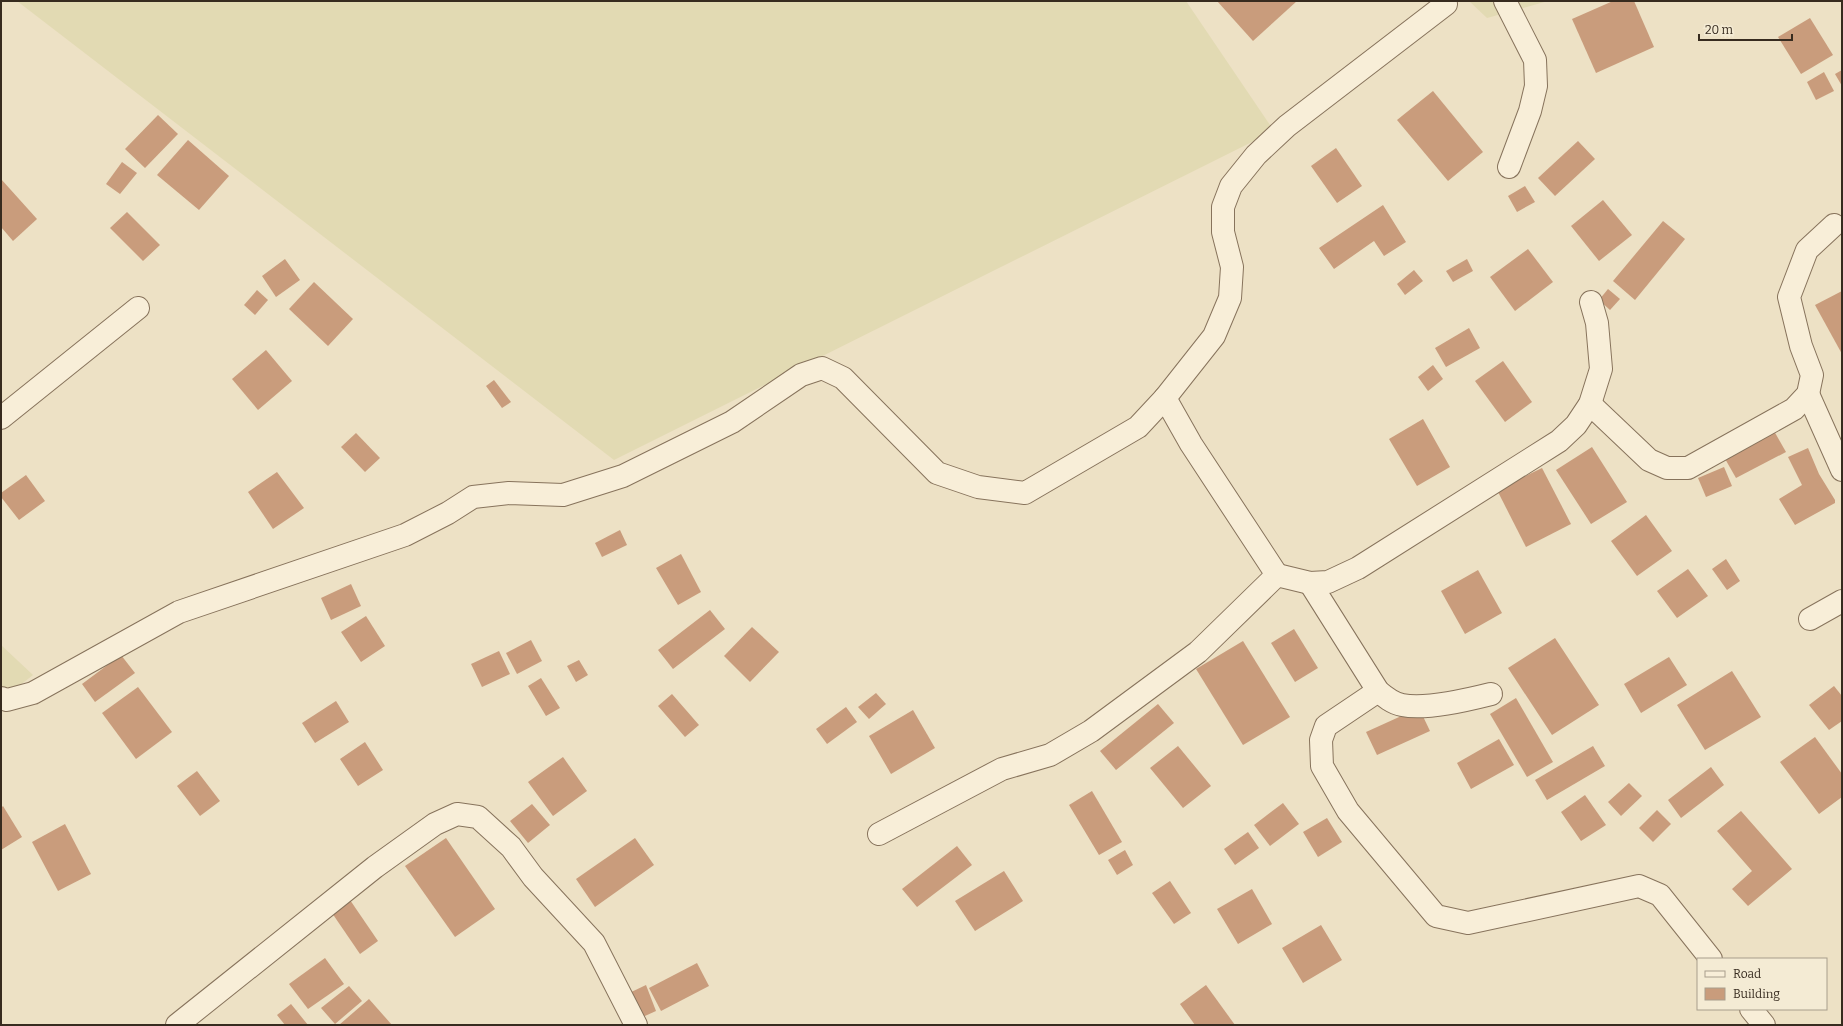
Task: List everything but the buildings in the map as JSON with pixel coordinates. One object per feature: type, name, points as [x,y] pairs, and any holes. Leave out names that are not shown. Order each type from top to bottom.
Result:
[{"type":"street","points":[[1505,1],[1535,60],[1536,86],[1530,111],[1509,167]]},
{"type":"street","points":[[1,698],[8,700],[32,693],[179,612],[405,535],[448,513],[473,497],[509,493],[563,495],[623,476],[732,422],[801,375],[822,368],[843,378],[937,473],[978,487],[1026,493],[1138,428],[1166,398],[1214,336],[1230,298],[1232,267],[1223,232],[1224,207],[1231,186],[1256,156],[1287,126],[1446,2]]},
{"type":"street","points":[[1590,404],[1650,460],[1667,468],[1688,468],[1794,409],[1808,394],[1812,375],[1801,346],[1789,297],[1807,250],[1834,225]]},
{"type":"street","points":[[1166,398],[1191,444],[1277,575],[1310,583],[1328,582],[1358,568],[1552,445],[1576,425],[1590,404],[1601,369],[1596,323],[1591,302]]},
{"type":"street","points":[[1,418],[138,308]]},
{"type":"street","points":[[1808,394],[1842,470]]},
{"type":"street","points":[[879,834],[1002,769],[1050,755],[1091,731],[1198,652],[1277,575]]},
{"type":"street","points":[[1310,583],[1378,691],[1391,701],[1402,705],[1420,705],[1461,701],[1491,694]]},
{"type":"street","points":[[1810,619],[1842,601]]},
{"type":"street","points":[[1378,691],[1326,726],[1321,740],[1322,766],[1348,811],[1436,916],[1468,923],[1639,886],[1660,896],[1710,958]]},
{"type":"street","points":[[177,1025],[375,867],[435,824],[456,814],[478,816],[511,847],[533,877],[594,943],[636,1025]]},
{"type":"street","points":[[1752,1010],[1764,1025]]},
{"type":"shaded area","points":[[17,1],[1186,1],[1274,131],[614,460]]},
{"type":"shaded area","points":[[1469,1],[1548,1],[1487,18]]},
{"type":"shaded area","points":[[1,645],[33,675],[1,700]]}]
